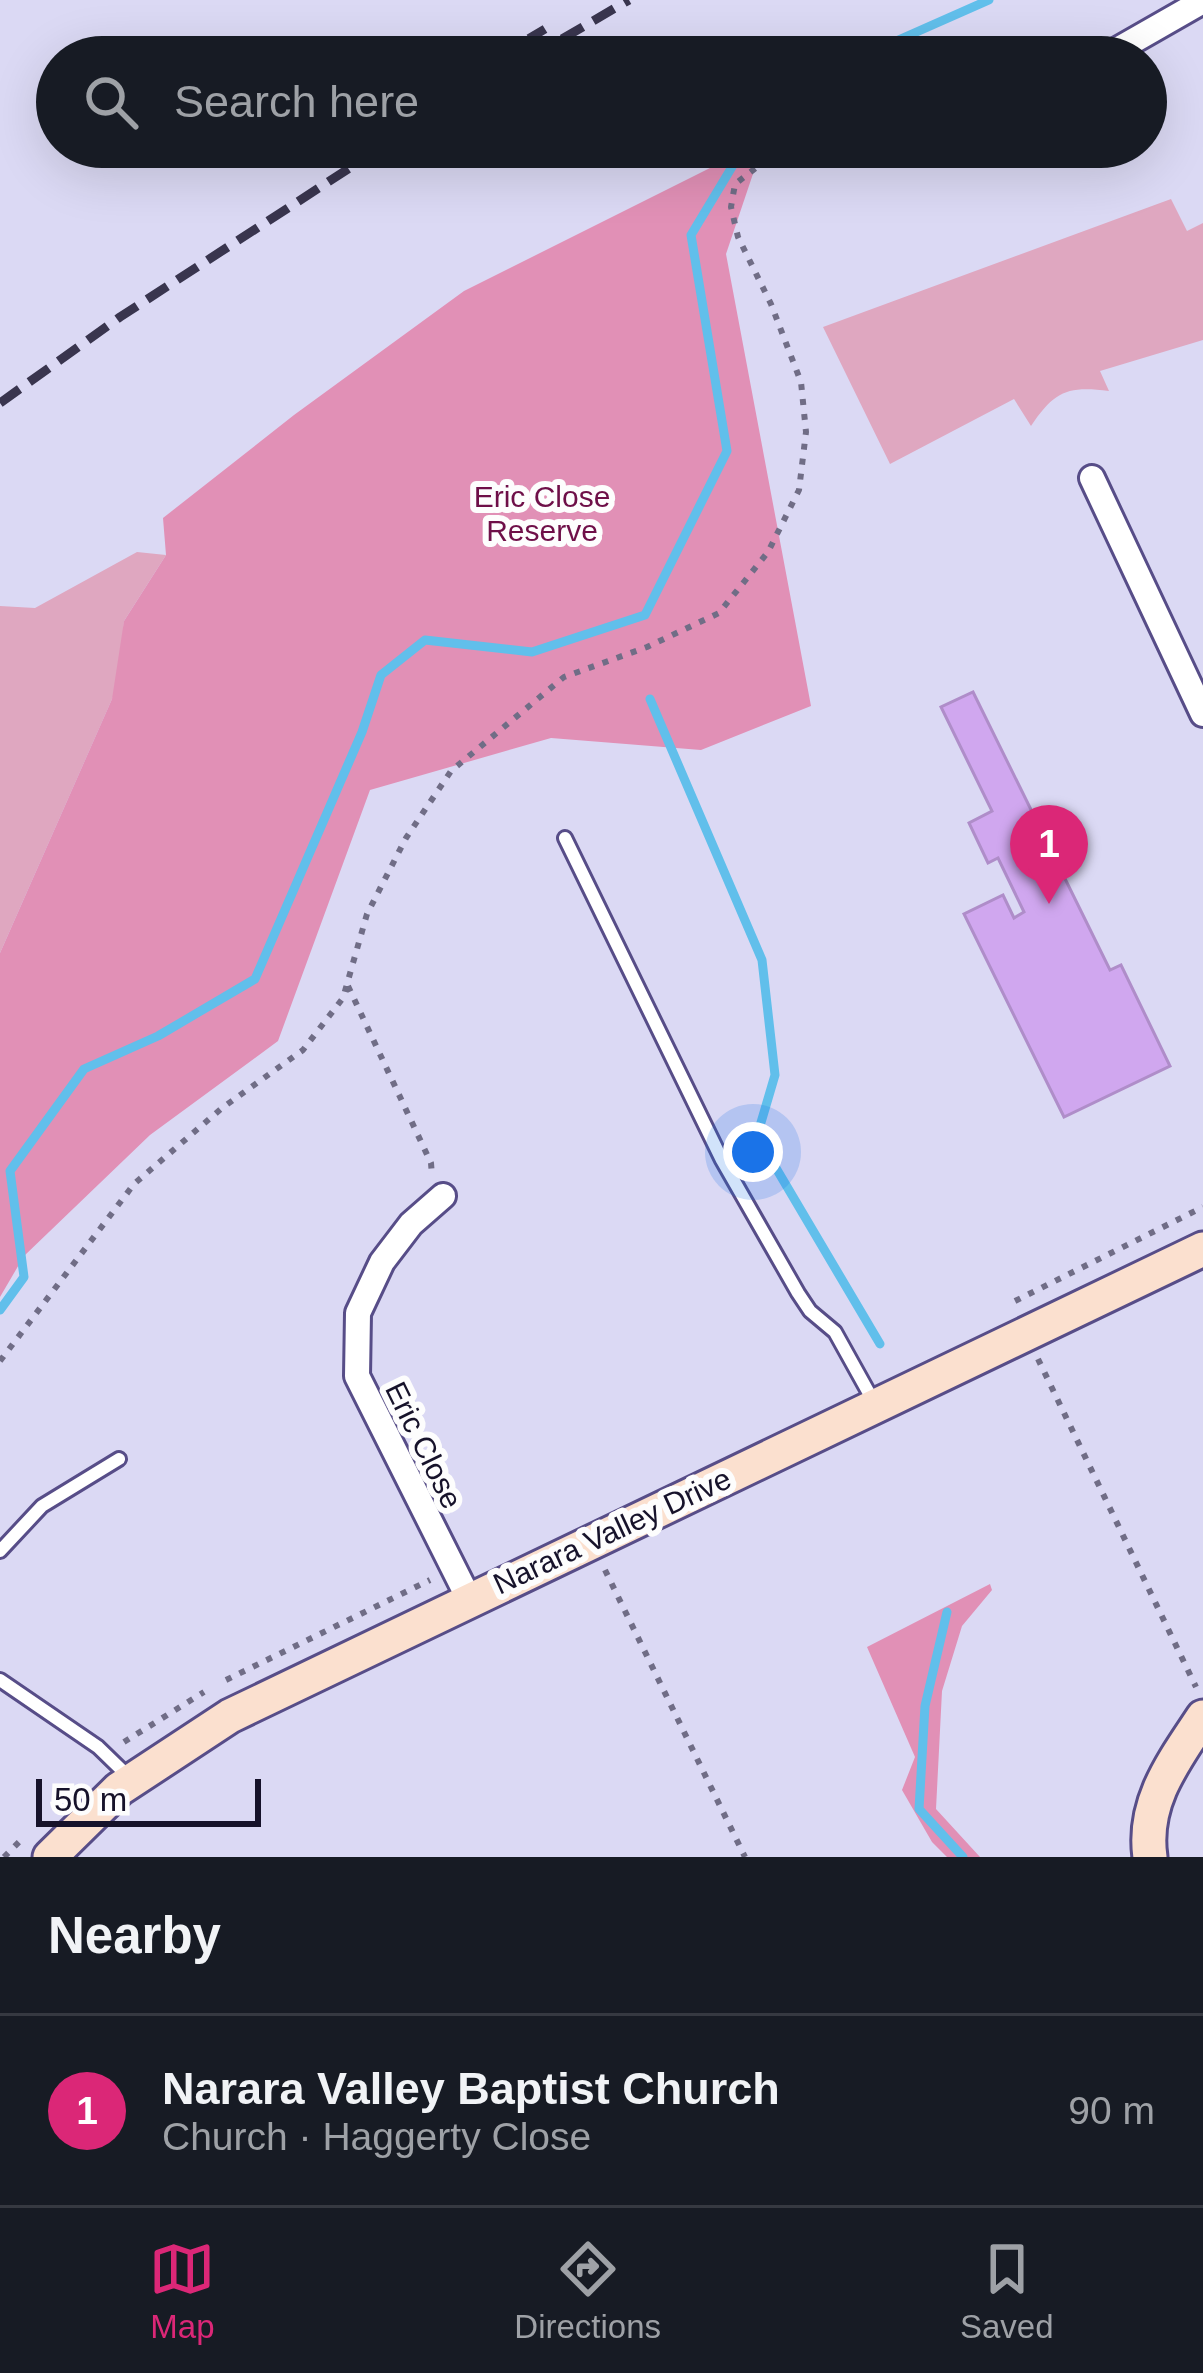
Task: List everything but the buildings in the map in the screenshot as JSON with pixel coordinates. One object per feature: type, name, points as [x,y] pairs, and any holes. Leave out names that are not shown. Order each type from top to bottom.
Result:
[{"type":"main road","name":"Narara Valley Drive","points":[[50,1857],[132,1780],[230,1716],[1203,1250]]},
{"type":"main road","points":[[1150,1857],[1146,1830],[1165,1775],[1203,1717]]},
{"type":"street","points":[[1142,36],[1203,2]]},
{"type":"street","points":[[1092,478],[1203,714]]},
{"type":"street","name":"Eric Close","points":[[439,1200],[411,1224],[382,1262],[358,1312],[357,1376],[469,1599]]},
{"type":"lane","points":[[565,838],[722,1160],[798,1293],[810,1311],[835,1332],[876,1405]]},
{"type":"lane","points":[[0,1551],[42,1506],[119,1459]]},
{"type":"lane","points":[[0,1680],[98,1747],[132,1780]]},
{"type":"path","points":[[0,1360],[134,1184],[222,1108],[303,1050],[343,998],[367,914],[406,838],[452,771],[564,677],[647,647],[719,613],[769,552],[799,490],[806,432],[801,382],[738,237],[731,207],[735,184],[756,168]]},
{"type":"path","points":[[347,983],[431,1163],[439,1200]]},
{"type":"path","points":[[1026,1334],[1203,1701]]},
{"type":"path","points":[[589,1578],[606,1570],[745,1857]]},
{"type":"shaded area","points":[[1171,199],[1187,231],[1203,223],[1203,340],[1100,371],[1109,391],[1082,389],[1063,394],[1031,426],[1014,399],[890,464],[823,327]]},
{"type":"shaded area","points":[[137,552],[166,555],[124,621],[120,681],[0,953],[0,606],[35,608]]},
{"type":"green space","name":"Eric Close Reserve","points":[[710,168],[755,168],[726,254],[811,706],[701,750],[551,738],[370,790],[278,1041],[150,1135],[24,1256],[0,1297],[0,953],[112,699],[124,621],[166,555],[163,518],[464,291]]},
{"type":"green space","points":[[990,1584],[992,1590],[962,1626],[942,1691],[936,1809],[980,1857],[947,1857],[932,1842],[902,1790],[915,1757],[867,1647]]},
{"type":"waterway","points":[[908,36],[989,0]]},
{"type":"waterway","points":[[0,1310],[24,1277],[10,1171],[84,1069],[158,1036],[255,979],[362,732],[381,675],[425,640],[532,652],[645,615],[727,451],[691,235],[731,168]]},
{"type":"waterway","points":[[650,699],[762,960],[775,1075],[757,1136],[880,1344]]},
{"type":"waterway","points":[[947,1612],[925,1706],[919,1809],[963,1857]]},
{"type":"railway","points":[[567,36],[629,0]]},
{"type":"railway","points":[[533,36],[545,29]]},
{"type":"railway","points":[[0,403],[120,317],[350,168]]},
{"type":"place","name":"Narara Valley Baptist Church","points":[[1049,904]]}]
